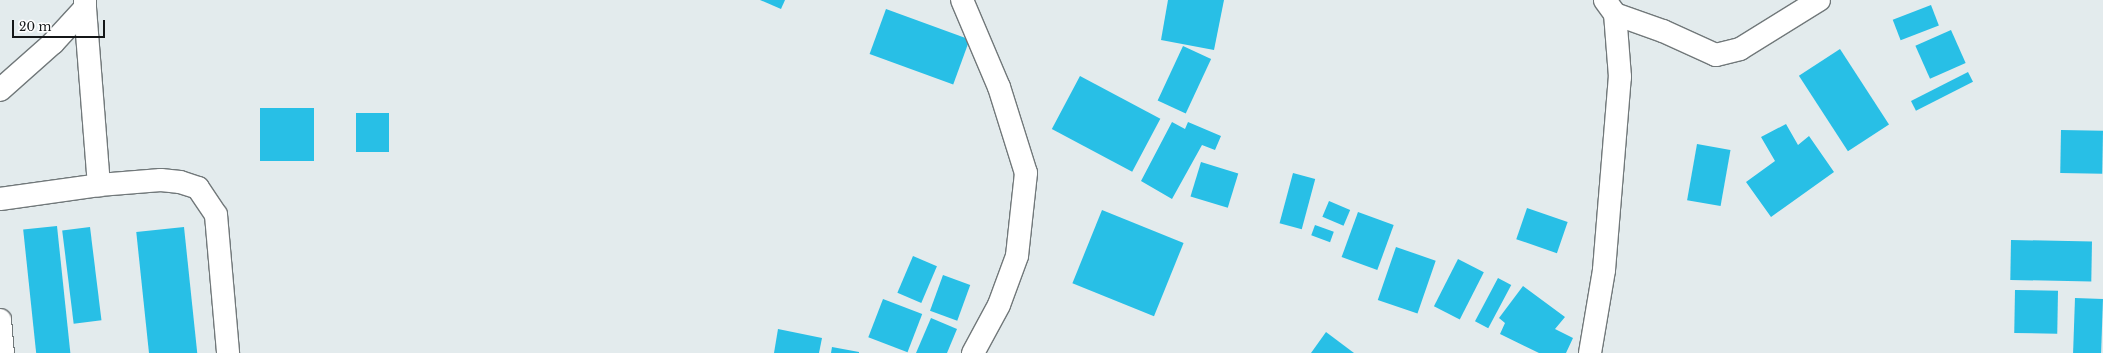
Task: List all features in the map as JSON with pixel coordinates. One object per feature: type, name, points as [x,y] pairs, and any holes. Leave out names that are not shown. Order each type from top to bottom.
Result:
[{"type":"street","points":[[962,0],[999,87],[1026,173],[1016,256],[999,305],[973,353]]},
{"type":"street","points":[[1610,7],[1716,54],[1740,49],[1819,0]]},
{"type":"street","points":[[0,90],[53,44],[85,4]]},
{"type":"street","points":[[85,4],[99,185]]},
{"type":"street","points":[[1590,353],[1604,270],[1620,78],[1610,7]]},
{"type":"street","points":[[0,198],[99,185],[161,180],[180,182],[198,188],[208,200],[216,215],[228,353]]},
{"type":"street","points":[[0,320],[3,353]]},
{"type":"building","points":[[760,0],[785,0],[781,9]]},
{"type":"building","points":[[1168,0],[1224,0],[1214,50],[1161,40]]},
{"type":"building","points":[[1931,5],[1939,26],[1901,40],[1893,20]]},
{"type":"building","points":[[886,9],[970,39],[953,85],[870,54]]},
{"type":"building","points":[[1951,30],[1966,63],[1930,79],[1915,46]]},
{"type":"building","points":[[1183,46],[1211,59],[1186,113],[1158,100]]},
{"type":"building","points":[[1840,49],[1889,124],[1848,151],[1799,76]]},
{"type":"building","points":[[1968,72],[1973,82],[1916,111],[1911,101]]},
{"type":"building","points":[[1080,76],[1160,119],[1132,172],[1052,129]]},
{"type":"building","points":[[260,108],[314,108],[314,161],[260,161]]},
{"type":"building","points":[[356,113],[389,113],[389,152],[356,152]]},
{"type":"building","points":[[1172,122],[1185,129],[1188,122],[1221,136],[1215,150],[1202,145],[1172,199],[1141,181]]},
{"type":"building","points":[[1786,124],[1798,145],[1809,136],[1834,172],[1771,217],[1746,182],[1775,161],[1761,137]]},
{"type":"building","points":[[2061,130],[2103,131],[2102,174],[2060,173]]},
{"type":"building","points":[[1697,144],[1730,150],[1721,206],[1687,200]]},
{"type":"building","points":[[1201,162],[1238,173],[1228,208],[1190,196]]},
{"type":"building","points":[[1293,173],[1315,179],[1302,229],[1280,223]]},
{"type":"building","points":[[1329,201],[1350,210],[1344,226],[1322,217]]},
{"type":"building","points":[[1527,208],[1568,222],[1557,253],[1516,239]]},
{"type":"building","points":[[1102,210],[1184,243],[1154,316],[1072,283]]},
{"type":"building","points":[[1358,212],[1394,225],[1377,270],[1342,257]]},
{"type":"building","points":[[1315,225],[1334,232],[1330,242],[1311,235]]},
{"type":"building","points":[[57,226],[70,353],[36,353],[23,230]]},
{"type":"building","points":[[90,227],[101,320],[74,324],[62,230]]},
{"type":"building","points":[[184,227],[197,353],[149,353],[136,232]]},
{"type":"building","points":[[2011,240],[2092,241],[2091,281],[2010,280]]},
{"type":"building","points":[[1396,247],[1436,261],[1417,314],[1378,300]]},
{"type":"building","points":[[913,256],[937,266],[921,303],[897,293]]},
{"type":"building","points":[[1458,259],[1484,272],[1460,319],[1434,306]]},
{"type":"building","points":[[943,275],[970,285],[957,321],[930,311]]},
{"type":"building","points":[[1498,278],[1511,285],[1488,328],[1475,321]]},
{"type":"building","points":[[1523,286],[1565,317],[1555,329],[1573,338],[1566,353],[1539,353],[1500,334],[1505,323],[1499,318]]},
{"type":"building","points":[[2015,290],[2058,291],[2057,334],[2014,333]]},
{"type":"building","points":[[2075,298],[2103,299],[2101,353],[2073,353]]},
{"type":"building","points":[[883,299],[922,314],[908,352],[868,337]]},
{"type":"building","points":[[931,318],[957,329],[947,353],[916,353]]},
{"type":"building","points":[[778,329],[822,338],[819,353],[774,353]]},
{"type":"building","points":[[1326,332],[1354,353],[1311,353]]},
{"type":"building","points":[[832,347],[859,352],[859,353],[831,353]]}]
